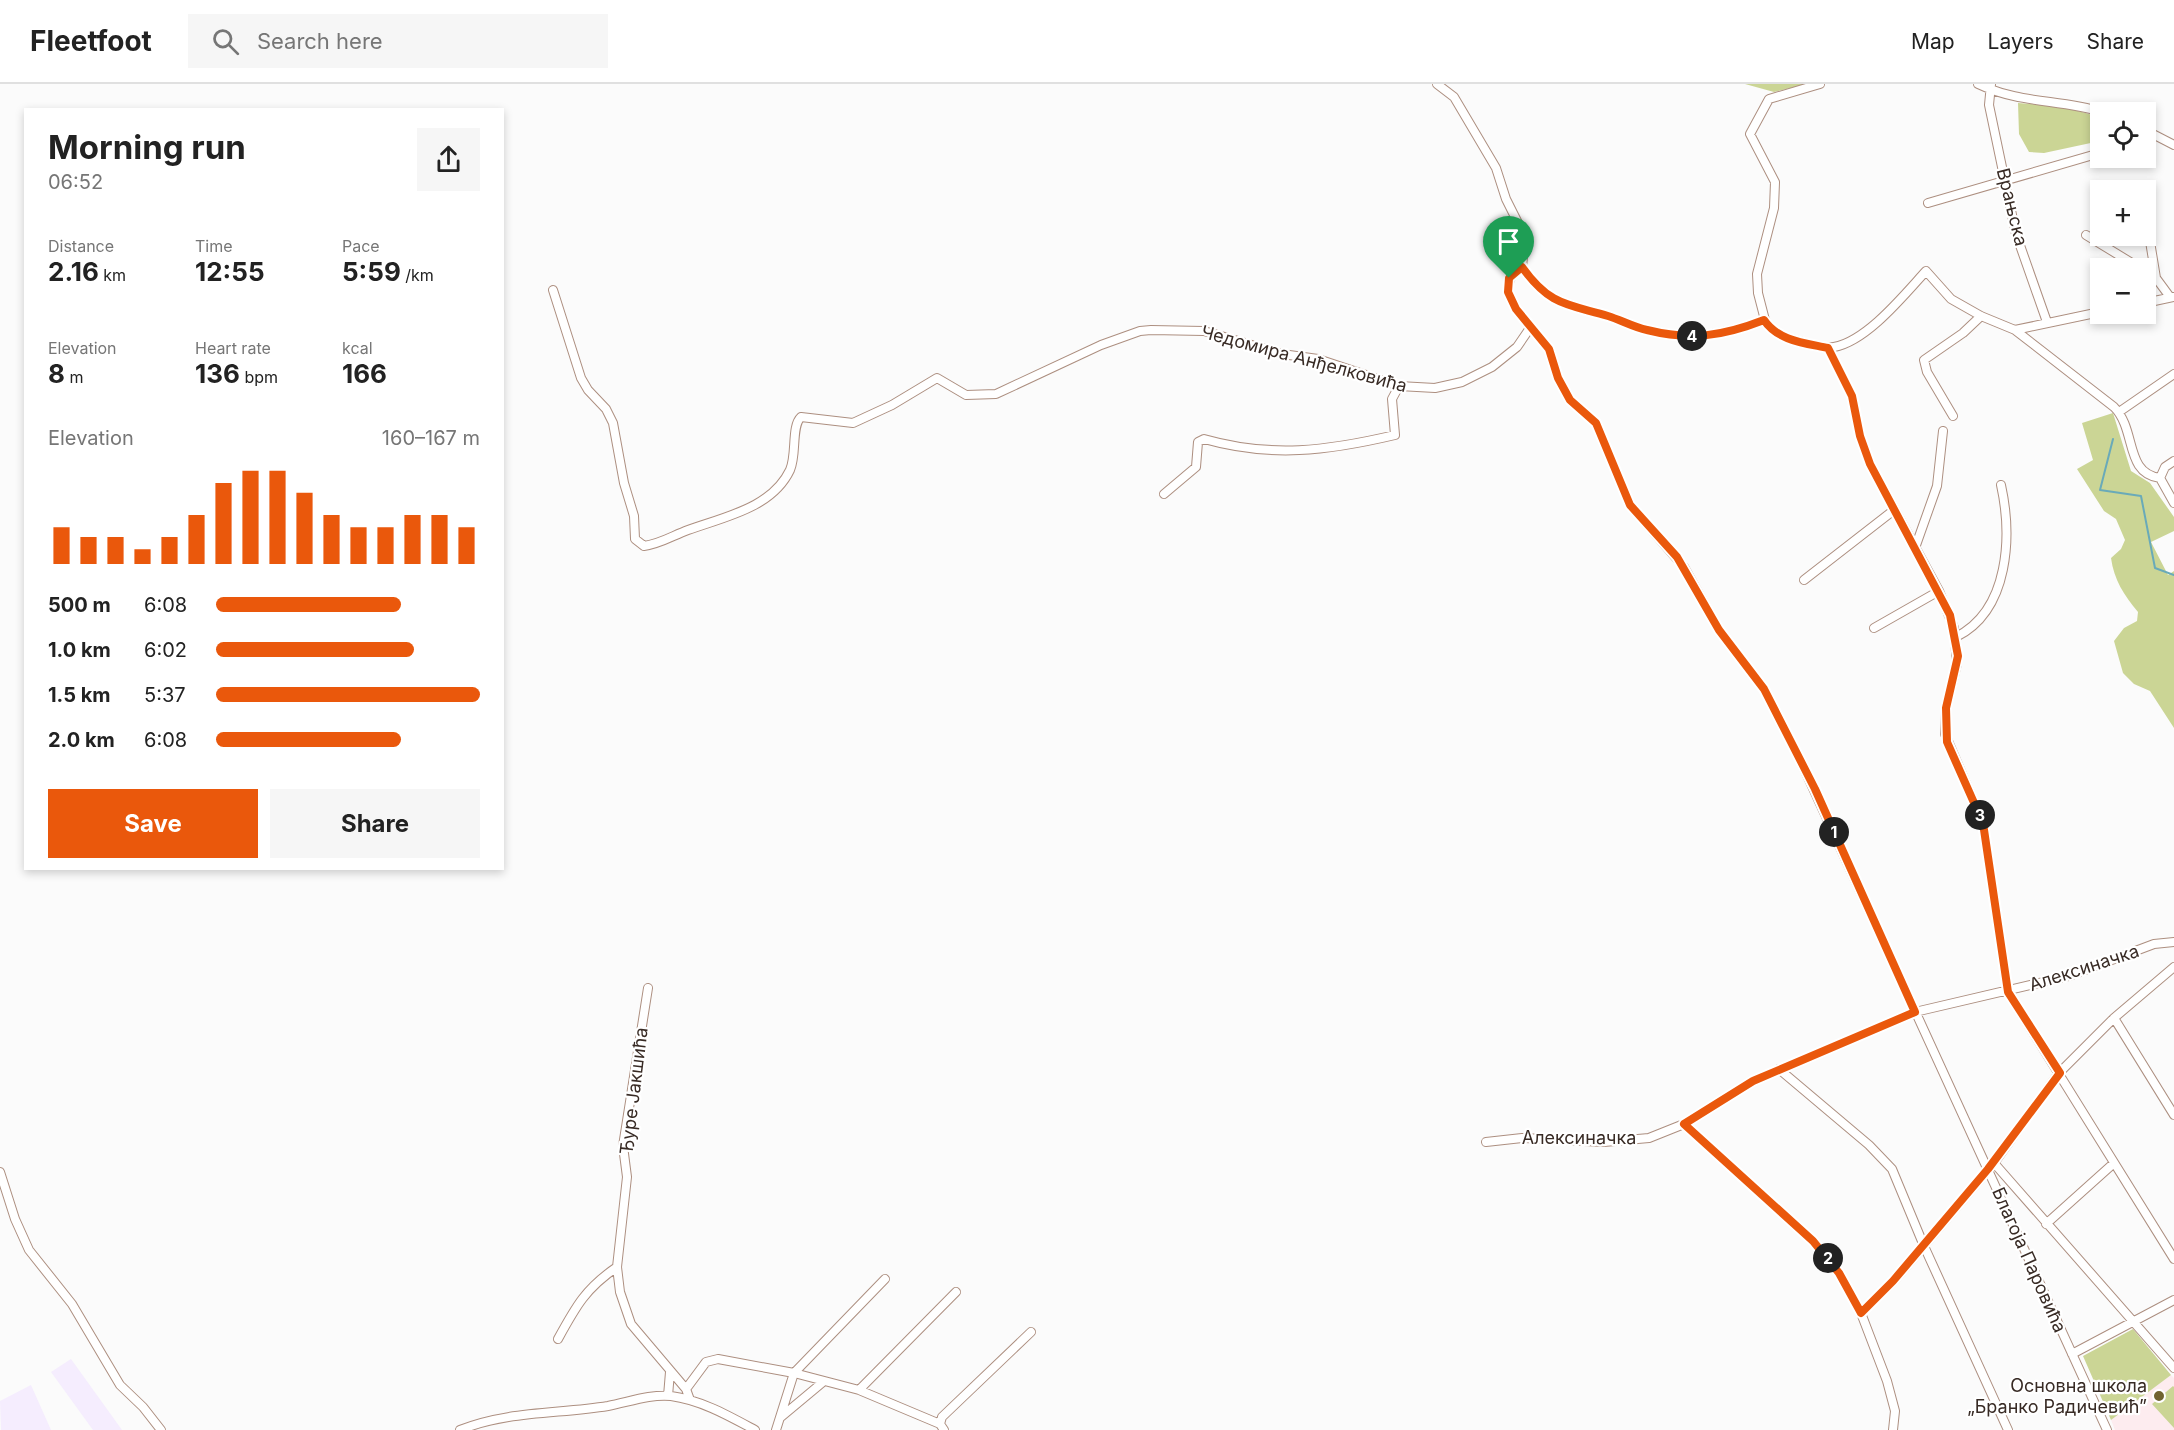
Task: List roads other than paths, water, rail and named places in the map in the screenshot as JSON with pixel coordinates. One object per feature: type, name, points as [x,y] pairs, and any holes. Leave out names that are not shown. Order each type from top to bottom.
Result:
[{"type":"street","points":[[1437,84],[1454,97],[1496,168],[1506,199],[1525,240],[1522,267],[1536,284],[1563,305],[1653,331],[1687,336],[1718,335],[1764,320]]},
{"type":"street","points":[[1820,84],[1769,99],[1750,134],[1775,182],[1774,208],[1757,274],[1758,293],[1764,320],[1771,330],[1780,336],[1828,348],[1845,344],[1865,330],[1926,271],[1951,298],[1981,316],[2015,330],[2119,412],[2126,422],[2136,462],[2145,472],[2160,478],[2174,503]]},
{"type":"street","points":[[1978,84],[2018,99],[2060,103],[2090,109]]},
{"type":"street","name":"Врањска","points":[[1990,87],[1989,105],[2016,234],[2047,322]]},
{"type":"street","points":[[2157,136],[2174,145]]},
{"type":"street","points":[[1928,203],[2090,156]]},
{"type":"street","points":[[2086,235],[2124,258]]},
{"type":"street","name":"Благоја Паровића","points":[[1522,267],[1509,278],[1508,292],[1530,328],[1549,349],[1558,378],[1570,400],[1596,423],[1630,505],[1677,557],[1719,630],[1764,689],[1832,827],[1915,1012],[1991,1166],[2107,1430]]},
{"type":"street","points":[[2156,278],[2172,297],[2156,301]]},
{"type":"street","name":"Чедомира Анђелковића","points":[[554,290],[581,378],[606,409],[613,423],[624,483],[634,516],[634,536],[641,545],[657,543],[720,519],[768,497],[790,470],[795,455],[796,423],[801,417],[852,423],[892,405],[931,380],[943,380],[966,395],[987,396],[1013,387],[1080,353],[1132,333],[1190,329],[1282,354],[1317,359],[1399,386],[1435,388],[1472,377],[1509,354],[1530,328]]},
{"type":"street","points":[[2015,330],[2090,314]]},
{"type":"street","points":[[1953,416],[1927,372],[1924,360],[1981,316]]},
{"type":"street","points":[[1828,348],[1852,396],[1860,436],[1870,464],[1939,591],[1956,637],[1957,664],[1946,708],[1945,734],[1983,823],[2008,992],[2174,1259]]},
{"type":"street","points":[[2119,412],[2174,374]]},
{"type":"street","points":[[1164,494],[1196,467],[1198,442],[1203,439],[1277,452],[1340,446],[1395,435],[1392,399],[1399,386]]},
{"type":"street","points":[[1915,548],[1937,486],[1943,431]]},
{"type":"street","points":[[2160,478],[2165,467],[2174,461]]},
{"type":"street","points":[[1956,637],[1964,633],[1987,607],[2004,565],[2008,534],[2001,485]]},
{"type":"street","points":[[1804,580],[1894,510]]},
{"type":"street","points":[[1874,628],[1939,591]]},
{"type":"street","name":"Алексиначка","points":[[1486,1142],[1522,1138],[1604,1142],[1637,1140],[1684,1124],[1753,1081],[1915,1012],[2069,976],[2154,944],[2174,942]]},
{"type":"street","points":[[1861,1313],[1882,1294],[1991,1166],[2060,1073],[2114,1018],[2173,970]]},
{"type":"street","name":"Ђуре Јакшића","points":[[648,988],[623,1146],[627,1178],[617,1267],[619,1285],[631,1324],[686,1389],[690,1400]]},
{"type":"street","points":[[2114,1018],[2174,1115]]},
{"type":"street","points":[[1779,1070],[1869,1145],[1892,1169],[1924,1246],[2008,1430]]},
{"type":"street","points":[[1684,1124],[1813,1241],[1839,1273],[1861,1313],[1893,1399],[1893,1430]]},
{"type":"street","points":[[2046,1224],[2114,1163]]},
{"type":"street","points":[[1991,1166],[2046,1224],[2174,1368]]},
{"type":"street","points":[[0,1172],[15,1219],[29,1250],[72,1304],[120,1384],[143,1407],[161,1430]]},
{"type":"street","points":[[558,1339],[579,1300],[590,1287],[617,1267]]},
{"type":"street","name":"Ђуре Јакшића","points":[[610,1272],[619,1285]]},
{"type":"street","points":[[776,1430],[794,1373],[885,1279]]},
{"type":"street","points":[[860,1390],[956,1292]]},
{"type":"street","points":[[2072,1354],[2174,1300]]},
{"type":"street","points":[[686,1389],[706,1362],[712,1359],[794,1373],[860,1390],[942,1427],[948,1411],[1031,1332]]},
{"type":"street","points":[[668,1396],[670,1372]]},
{"type":"street","points":[[780,1417],[822,1382]]},
{"type":"street","points":[[460,1430],[535,1413],[608,1406],[646,1397],[668,1396],[690,1400],[728,1415],[755,1430]]},
{"type":"waterway","points":[[2113,439],[2100,490],[2141,496],[2155,568],[2174,575]]},
{"type":"place","name":"Основна школа „Бранко Радичевић”","points":[[2159,1396]]}]
